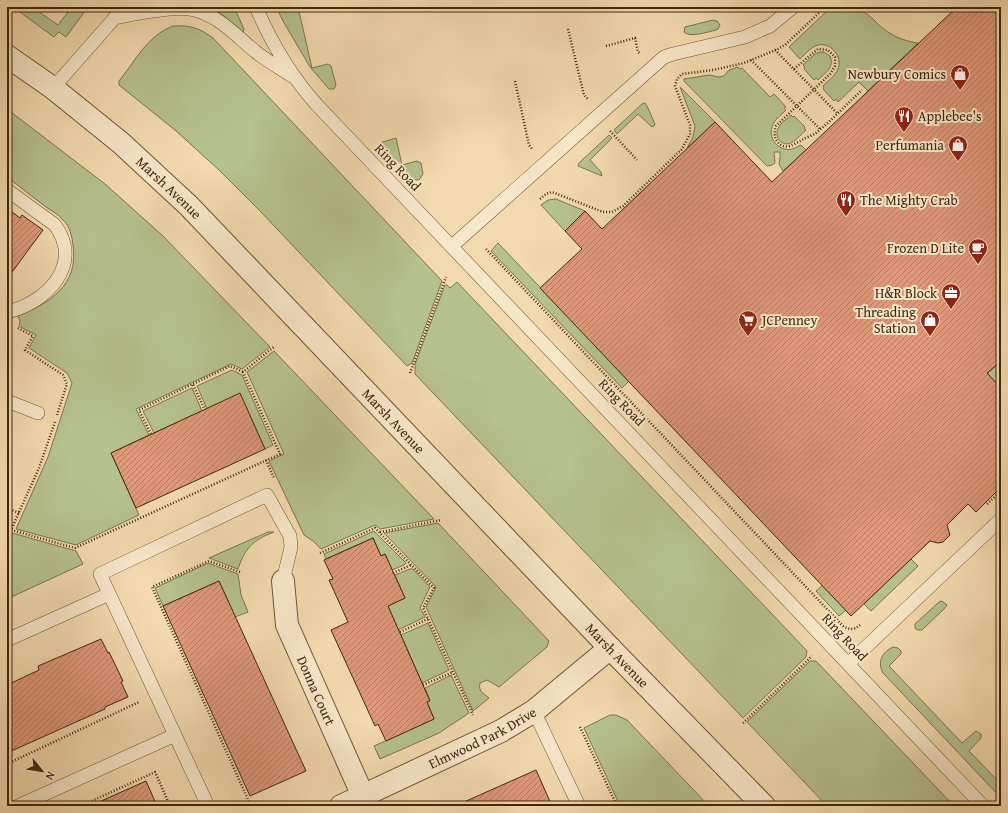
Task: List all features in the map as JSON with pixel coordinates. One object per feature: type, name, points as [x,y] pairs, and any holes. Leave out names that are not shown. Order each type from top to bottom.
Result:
[{"type":"street","name":"Marsh Avenue","points":[[7,56],[53,88],[122,143],[189,206],[610,648],[764,806]]},
{"type":"street","name":"Donna Court","points":[[284,581],[287,625],[363,796]]},
{"type":"street","name":"Elmwood Park Drive","points":[[341,806],[501,731],[534,711],[610,648]]},
{"type":"lane","points":[[53,88],[115,13],[125,7]]},
{"type":"lane","name":"Ring Road","points":[[256,7],[268,36],[296,79],[327,116],[983,806]]},
{"type":"lane","points":[[452,246],[664,57],[745,37],[770,26],[793,7]]},
{"type":"lane","points":[[115,13],[189,9],[214,17],[257,53],[296,79]]},
{"type":"lane","points":[[7,190],[55,225],[61,232],[66,251],[62,272],[47,292],[20,308],[7,312]]},
{"type":"lane","points":[[7,401],[38,413]]},
{"type":"lane","points":[[208,806],[100,574],[267,495],[290,536],[291,547],[284,581]]},
{"type":"lane","points":[[848,664],[1001,519]]},
{"type":"lane","points":[[7,640],[109,594]]},
{"type":"lane","points":[[534,711],[578,806]]},
{"type":"lane","points":[[18,806],[175,735]]},
{"type":"path","points":[[540,199],[546,194],[552,192],[559,193],[603,212],[612,212],[623,206],[685,146],[690,125],[676,86],[680,76],[685,73],[713,70],[751,60],[775,50],[786,44],[822,10]]},
{"type":"path","points":[[606,46],[635,38],[638,52]]},
{"type":"path","points":[[794,69],[815,50],[825,49],[831,52],[834,56],[835,66],[830,74],[776,126],[774,136],[779,143],[785,146],[793,146],[800,140],[815,134],[862,90]]},
{"type":"path","points":[[775,50],[837,113]]},
{"type":"path","points":[[751,60],[820,130]]},
{"type":"path","points":[[515,81],[529,146],[535,152],[552,192]]},
{"type":"path","points":[[825,124],[829,128]]},
{"type":"path","points":[[486,249],[843,626],[848,629],[853,629],[864,621]]},
{"type":"path","points":[[410,373],[446,277]]},
{"type":"path","points":[[7,534],[11,530],[19,513],[41,461],[54,427],[67,384],[63,375],[25,350],[34,336],[14,326]]},
{"type":"path","points":[[243,372],[275,346]]},
{"type":"path","points":[[11,530],[75,548],[280,454],[243,372],[230,366],[139,410],[152,434]]},
{"type":"path","points":[[193,385],[205,410]]},
{"type":"path","points":[[985,506],[1001,491]]},
{"type":"path","points":[[7,508],[19,513]]},
{"type":"path","points":[[379,532],[441,520]]},
{"type":"path","points":[[320,553],[375,528],[434,588],[423,608],[473,715]]},
{"type":"path","points":[[240,572],[209,561],[152,587],[251,806]]},
{"type":"path","points":[[393,573],[411,565]]},
{"type":"path","points":[[400,632],[428,619]]},
{"type":"path","points":[[743,723],[812,656]]},
{"type":"path","points":[[423,686],[453,672]]},
{"type":"path","points":[[7,764],[156,694]]},
{"type":"path","points":[[580,727],[617,806]]},
{"type":"path","points":[[81,806],[155,772],[170,806]]},
{"type":"green space","points":[[842,6],[859,9],[892,35],[907,41],[918,43],[868,91],[859,82],[838,102],[836,99],[834,101],[823,89],[823,86],[837,72],[839,60],[835,51],[827,46],[818,45],[800,59],[789,47],[829,9],[828,7]]},
{"type":"green space","points":[[13,7],[32,7],[58,25],[72,7],[88,7],[66,37],[59,32],[54,37]]},
{"type":"green space","points":[[209,7],[234,7],[244,29],[243,32],[224,16]]},
{"type":"green space","points":[[276,7],[298,7],[312,68],[328,64],[331,66],[336,85],[334,89],[329,89],[310,67]]},
{"type":"green space","points":[[713,20],[717,21],[720,25],[716,30],[694,35],[684,32],[685,27]]},
{"type":"green space","points":[[173,26],[194,28],[213,38],[442,281],[412,363],[407,366],[260,211],[219,170],[175,130],[119,85],[119,81],[149,42],[164,30]]},
{"type":"green space","points":[[824,52],[830,56],[831,63],[824,75],[818,80],[816,78],[814,80],[804,69],[805,67],[803,65],[815,54]]},
{"type":"green space","points":[[738,67],[740,69],[742,68],[770,97],[774,94],[786,107],[784,108],[786,110],[776,120],[772,127],[771,132],[773,140],[776,144],[783,149],[793,149],[801,145],[806,150],[783,171],[779,164],[780,152],[774,152],[775,163],[767,166],[684,81],[684,79],[710,75],[718,77],[724,76],[729,70]]},
{"type":"green space","points":[[680,87],[715,122],[687,148],[693,137],[695,126]]},
{"type":"green space","points":[[645,103],[655,124],[654,126],[652,127],[638,114],[617,134],[614,130],[642,104]]},
{"type":"green space","points":[[7,109],[105,184],[163,236],[270,347],[242,369],[231,364],[136,409],[149,435],[111,453],[139,515],[76,545],[16,529],[48,457],[72,383],[67,373],[29,348],[36,335],[19,326],[20,321],[18,316],[41,305],[60,291],[67,282],[74,259],[71,235],[65,222],[7,177]]},
{"type":"green space","points":[[791,115],[805,127],[804,128],[806,130],[793,142],[785,144],[778,138],[777,132],[780,125]]},
{"type":"green space","points":[[609,135],[612,138],[590,160],[601,172],[602,176],[578,166],[579,163]]},
{"type":"green space","points":[[396,138],[402,165],[417,161],[421,163],[423,174],[419,180],[411,179],[380,147],[382,142]]},
{"type":"green space","points":[[556,199],[585,211],[565,231],[541,205],[548,200]]},
{"type":"green space","points":[[498,243],[629,381],[622,388],[491,251]]},
{"type":"green space","points":[[457,282],[807,651],[806,657],[743,718],[415,374],[415,364],[445,285],[450,288]]},
{"type":"green space","points":[[274,351],[434,519],[380,529],[375,525],[321,549],[304,535],[269,461],[284,454],[247,372]]},
{"type":"green space","points":[[1001,361],[1001,388],[987,374]]},
{"type":"green space","points":[[232,370],[242,375],[273,445],[265,449],[240,394],[207,409],[197,386]]},
{"type":"green space","points":[[192,388],[202,411],[154,433],[143,411]]},
{"type":"green space","points":[[438,523],[549,641],[547,647],[499,687],[487,680],[480,683],[480,690],[489,698],[473,711],[426,607],[436,587],[384,533]]},
{"type":"green space","points":[[374,531],[406,563],[404,565],[392,570],[385,554],[381,556],[373,538],[326,559],[324,554]]},
{"type":"green space","points":[[268,532],[274,532],[260,538],[247,550],[238,569],[209,558]]},
{"type":"green space","points":[[12,533],[76,551],[83,564],[7,599],[7,538]]},
{"type":"green space","points":[[911,559],[918,566],[871,611],[864,604]]},
{"type":"green space","points":[[208,563],[238,574],[241,595],[248,612],[235,617],[219,581],[163,606],[155,588]]},
{"type":"green space","points":[[413,569],[430,587],[420,608],[425,617],[398,630],[388,606],[405,598],[395,575]]},
{"type":"green space","points":[[823,585],[846,610],[839,616],[816,591]]},
{"type":"green space","points":[[942,601],[947,605],[945,608],[922,630],[917,630],[915,628],[915,624]]},
{"type":"green space","points":[[428,623],[449,670],[422,683],[401,635]]},
{"type":"green space","points":[[893,647],[898,648],[901,651],[901,654],[889,666],[962,743],[976,731],[981,734],[981,738],[969,751],[1001,784],[1001,798],[883,673],[880,665],[883,655]]},
{"type":"green space","points":[[810,661],[816,661],[954,806],[827,806],[747,722]]},
{"type":"green space","points":[[451,675],[469,713],[439,733],[380,759],[374,746],[434,719],[427,702],[430,700],[425,688]]},
{"type":"green space","points":[[610,715],[616,715],[627,720],[709,806],[620,806],[584,728]]},
{"type":"building","points":[[957,7],[1001,7],[1001,361],[987,373],[1001,388],[1001,487],[976,512],[968,504],[947,525],[950,535],[943,542],[938,543],[930,541],[851,616],[540,288],[582,249],[565,231],[585,211],[602,229],[715,122],[772,182]]},
{"type":"building","points":[[7,208],[20,218],[22,215],[43,230],[7,279]]},
{"type":"building","points":[[240,393],[265,449],[136,508],[111,453]]},
{"type":"building","points":[[373,538],[381,556],[385,554],[405,598],[388,606],[430,701],[427,702],[434,719],[386,741],[378,724],[375,726],[331,630],[348,622],[329,580],[333,579],[324,560]]},
{"type":"building","points":[[219,581],[306,771],[250,796],[163,606]]},
{"type":"building","points":[[101,639],[123,681],[121,682],[128,697],[105,707],[105,709],[7,753],[7,685],[39,670],[38,666]]},
{"type":"building","points":[[536,770],[552,806],[455,806]]},
{"type":"building","points":[[146,781],[157,806],[90,806]]},
{"type":"place","name":"Newbury Comics","points":[[960,91]]},
{"type":"place","name":"Applebee's","points":[[904,133]]},
{"type":"place","name":"Perfumania","points":[[958,162]]},
{"type":"place","name":"The Mighty Crab","points":[[846,217]]},
{"type":"place","name":"Frozen D Lite","points":[[978,265]]},
{"type":"place","name":"H&R Block","points":[[951,310]]},
{"type":"place","name":"JCPenney","points":[[748,337]]},
{"type":"place","name":"Threading Station","points":[[930,337]]}]
